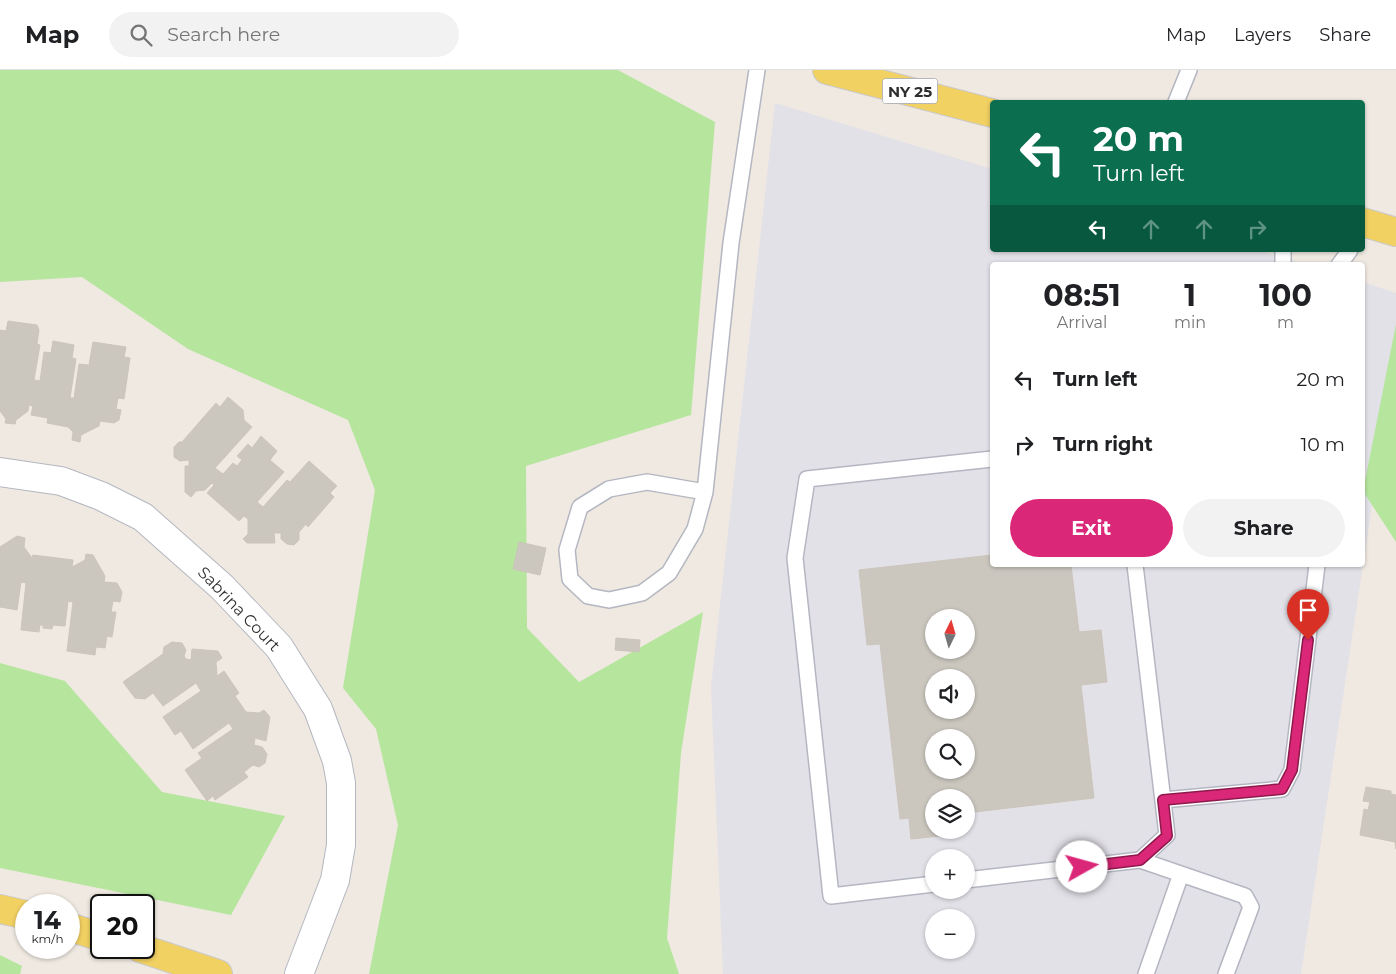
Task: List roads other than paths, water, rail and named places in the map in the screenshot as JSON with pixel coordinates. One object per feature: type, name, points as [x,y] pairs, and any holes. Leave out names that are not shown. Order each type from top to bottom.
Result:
[{"type":"main road","name":"NY 25","points":[[827,70],[990,112]]},
{"type":"main road","points":[[1365,226],[1396,232]]},
{"type":"main road","points":[[0,909],[15,912]]},
{"type":"main road","points":[[155,953],[218,974]]},
{"type":"street","name":"Sabrina Court","points":[[0,472],[61,481],[101,496],[143,517],[222,588],[279,647],[318,709],[337,761],[341,783],[341,845],[335,880],[299,974]]},
{"type":"lane","points":[[705,492],[647,482],[609,489],[580,507],[567,550],[570,579],[588,596],[595,598],[609,600],[642,593],[669,573],[695,530],[705,492],[731,243],[757,70]]},
{"type":"lane","points":[[1177,100],[1189,70]]},
{"type":"lane","points":[[925,885],[831,896],[795,558],[807,479],[990,459]]},
{"type":"lane","points":[[1135,567],[1167,836],[1140,860]]},
{"type":"lane","points":[[1163,800],[1282,789],[1292,770],[1317,567]]},
{"type":"lane","points":[[975,879],[1140,860],[1245,896],[1250,907],[1226,974]]},
{"type":"lane","points":[[1146,974],[1182,874]]}]
